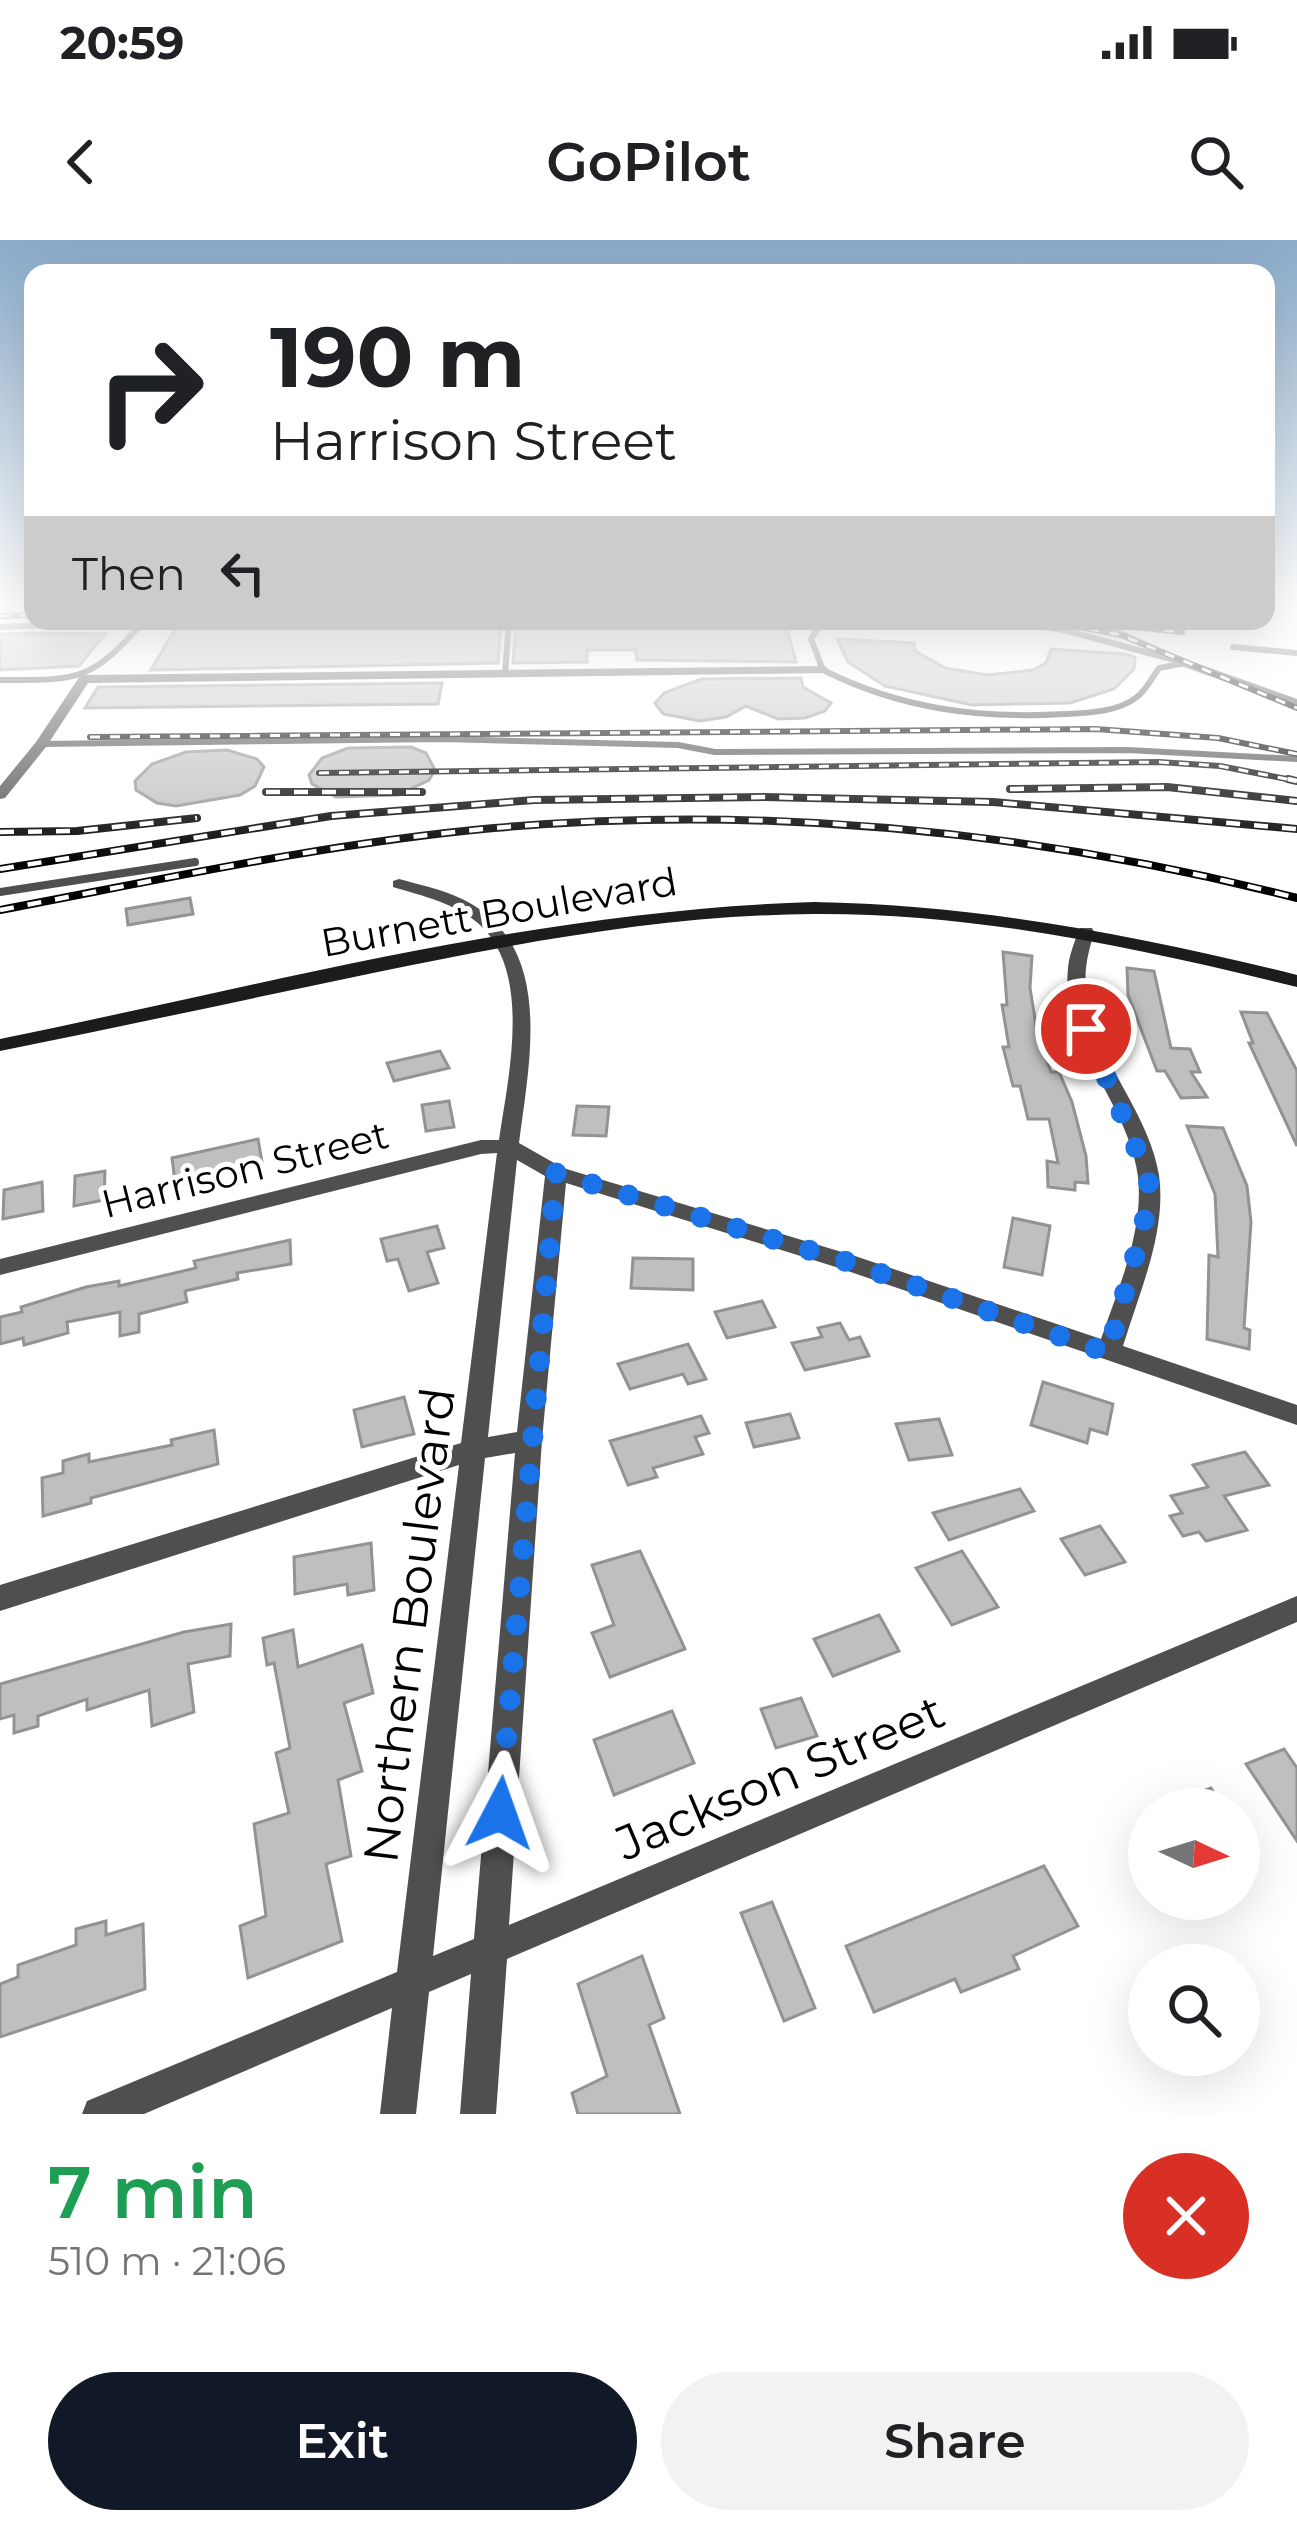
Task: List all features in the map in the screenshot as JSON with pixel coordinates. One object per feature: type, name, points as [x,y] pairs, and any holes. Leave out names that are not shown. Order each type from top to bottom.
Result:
[{"type":"main road","name":"Burnett Boulevard","points":[[0,1045],[506,940],[671,915],[814,908],[970,916],[1086,932],[1297,982]]},
{"type":"street","points":[[0,795],[77,691]]},
{"type":"street","points":[[1265,691],[1297,703]]},
{"type":"street","points":[[399,884],[448,898],[506,940]]},
{"type":"street","points":[[1086,932],[1075,964],[1079,1006],[1149,1179],[1144,1223],[1108,1353]]},
{"type":"street","name":"Northern Boulevard","points":[[398,2114],[523,1012],[522,988],[506,940]]},
{"type":"street","points":[[508,1146],[556,1173],[848,1262],[1297,1414]]},
{"type":"street","name":"Harrison Street","points":[[0,1267],[481,1147],[508,1146]]},
{"type":"street","points":[[478,2114],[529,1440],[556,1173]]},
{"type":"street","points":[[0,1598],[474,1450],[529,1440]]},
{"type":"street","name":"Jackson Street","points":[[100,2114],[1297,1609]]},
{"type":"lane","points":[[862,691],[919,708],[1022,717],[1089,712],[1136,698],[1141,691]]},
{"type":"lane","points":[[41,744],[442,739],[678,746],[715,752],[1127,750],[1297,758]]},
{"type":"lane","points":[[0,892],[195,862]]},
{"type":"building","points":[[95,691],[440,691],[438,704],[85,708]]},
{"type":"building","points":[[811,691],[831,703],[825,711],[805,718],[778,719],[746,706],[726,717],[700,721],[663,714],[655,703],[664,693]]},
{"type":"building","points":[[910,691],[1106,691],[1070,703],[972,705]]},
{"type":"building","points":[[411,747],[426,753],[435,770],[429,780],[398,795],[336,797],[312,784],[309,775],[322,758],[348,748]]},
{"type":"building","points":[[227,750],[257,759],[264,767],[255,786],[240,795],[176,806],[157,803],[136,790],[135,781],[152,764],[186,752]]},
{"type":"building","points":[[190,898],[193,914],[128,925],[126,909]]},
{"type":"building","points":[[1003,952],[1032,956],[1030,988],[1038,1037],[1051,1072],[1059,1072],[1072,1102],[1086,1156],[1088,1183],[1075,1182],[1075,1190],[1048,1187],[1047,1161],[1058,1163],[1049,1119],[1028,1119],[1020,1086],[1013,1086],[1003,1047],[1009,1047],[1002,1005],[1007,1005]]},
{"type":"building","points":[[1127,968],[1154,971],[1171,1048],[1190,1049],[1200,1072],[1191,1072],[1207,1097],[1181,1098],[1165,1071],[1157,1071],[1128,995]]},
{"type":"building","points":[[1241,1012],[1267,1013],[1297,1071],[1297,1146],[1249,1043],[1253,1043]]},
{"type":"building","points":[[440,1051],[449,1068],[394,1081],[387,1063]]},
{"type":"building","points":[[449,1101],[454,1127],[426,1131],[422,1105]]},
{"type":"building","points":[[577,1106],[609,1107],[606,1136],[573,1135]]},
{"type":"building","points":[[1187,1126],[1223,1128],[1247,1186],[1251,1222],[1244,1328],[1250,1330],[1249,1349],[1207,1339],[1209,1255],[1218,1257],[1215,1194]]},
{"type":"building","points":[[258,1139],[262,1162],[175,1182],[172,1158]]},
{"type":"building","points":[[105,1171],[104,1200],[74,1206],[75,1176]]},
{"type":"building","points":[[42,1182],[43,1211],[3,1219],[4,1190]]},
{"type":"building","points":[[1013,1218],[1050,1226],[1042,1275],[1004,1267]]},
{"type":"building","points":[[437,1226],[444,1248],[427,1252],[438,1283],[409,1291],[398,1259],[387,1261],[381,1239]]},
{"type":"building","points":[[290,1240],[291,1264],[237,1273],[238,1279],[185,1291],[187,1302],[139,1314],[139,1332],[120,1336],[120,1312],[67,1322],[68,1333],[24,1345],[23,1338],[0,1344],[0,1317],[22,1312],[21,1307],[86,1287],[119,1281],[119,1286],[196,1268],[194,1261]]},
{"type":"building","points":[[633,1258],[693,1259],[693,1290],[631,1288]]},
{"type":"building","points":[[762,1301],[775,1327],[727,1338],[715,1312]]},
{"type":"building","points":[[840,1323],[849,1340],[860,1337],[869,1356],[805,1370],[792,1343],[822,1337],[818,1328]]},
{"type":"building","points":[[688,1344],[706,1379],[688,1384],[683,1374],[630,1389],[618,1364]]},
{"type":"building","points":[[1043,1382],[1113,1404],[1107,1434],[1090,1429],[1087,1443],[1031,1425]]},
{"type":"building","points":[[404,1397],[414,1434],[362,1447],[354,1410]]},
{"type":"building","points":[[790,1414],[799,1438],[754,1447],[746,1423]]},
{"type":"building","points":[[701,1416],[709,1433],[695,1437],[703,1454],[653,1468],[657,1477],[628,1485],[610,1441]]},
{"type":"building","points":[[939,1419],[952,1455],[909,1460],[896,1424]]},
{"type":"building","points":[[214,1430],[218,1464],[43,1516],[42,1478],[63,1473],[63,1461],[89,1454],[89,1462],[172,1445],[171,1440]]},
{"type":"building","points":[[1245,1452],[1269,1485],[1224,1496],[1247,1530],[1206,1541],[1199,1532],[1183,1536],[1170,1516],[1182,1513],[1171,1496],[1208,1487],[1193,1465]]},
{"type":"building","points":[[1020,1489],[1034,1511],[949,1540],[933,1513]]},
{"type":"building","points":[[1100,1526],[1125,1562],[1085,1575],[1061,1539]]},
{"type":"building","points":[[371,1543],[374,1590],[348,1595],[347,1584],[295,1594],[294,1557]]},
{"type":"building","points":[[640,1551],[685,1649],[610,1677],[592,1633],[614,1625],[592,1565]]},
{"type":"building","points":[[962,1551],[998,1607],[952,1625],[916,1568]]},
{"type":"building","points":[[879,1615],[899,1651],[833,1676],[814,1639]]},
{"type":"building","points":[[231,1624],[230,1656],[188,1664],[194,1712],[152,1726],[149,1690],[87,1710],[87,1699],[38,1716],[38,1726],[14,1733],[14,1715],[0,1719],[0,1684],[184,1632]]},
{"type":"building","points":[[293,1630],[298,1667],[362,1645],[373,1693],[344,1703],[362,1771],[338,1780],[351,1856],[326,1864],[342,1941],[248,1978],[240,1926],[266,1916],[254,1824],[289,1813],[276,1753],[290,1748],[274,1663],[267,1665],[263,1638]]},
{"type":"building","points":[[801,1698],[817,1736],[776,1748],[761,1709]]},
{"type":"building","points":[[672,1711],[694,1763],[614,1795],[594,1740]]},
{"type":"building","points":[[1284,1749],[1297,1768],[1297,1841],[1246,1764]]},
{"type":"building","points":[[1044,1866],[1078,1926],[1013,1956],[1019,1969],[961,1992],[955,1979],[874,2012],[846,1946]]},
{"type":"building","points":[[772,1902],[815,2008],[784,2021],[741,1913]]},
{"type":"building","points":[[106,1921],[106,1935],[143,1924],[145,1989],[0,2037],[0,1984],[18,1977],[18,1965],[76,1945],[76,1929]]},
{"type":"building","points":[[642,1956],[664,2018],[649,2025],[680,2114],[578,2114],[572,2093],[607,2076],[578,1984]]},
{"type":"railway","points":[[1257,691],[1297,708]]},
{"type":"railway","points":[[90,737],[1096,729],[1218,738],[1297,754]]},
{"type":"railway","points":[[319,773],[1159,762],[1220,766],[1297,781],[1288,779]]},
{"type":"railway","points":[[1010,789],[1167,787],[1297,801]]},
{"type":"railway","points":[[266,792],[422,792]]},
{"type":"railway","points":[[0,869],[331,816],[534,800],[764,797],[993,802],[1297,829]]},
{"type":"railway","points":[[0,832],[77,831],[197,818]]},
{"type":"railway","points":[[0,910],[370,843],[494,828],[697,819],[798,822],[999,840],[1098,855],[1297,898]]},
{"type":"route","points":[[500,1813],[529,1440],[556,1173],[848,1262],[1108,1353],[1131,1279],[1149,1179],[1086,1029]]}]
